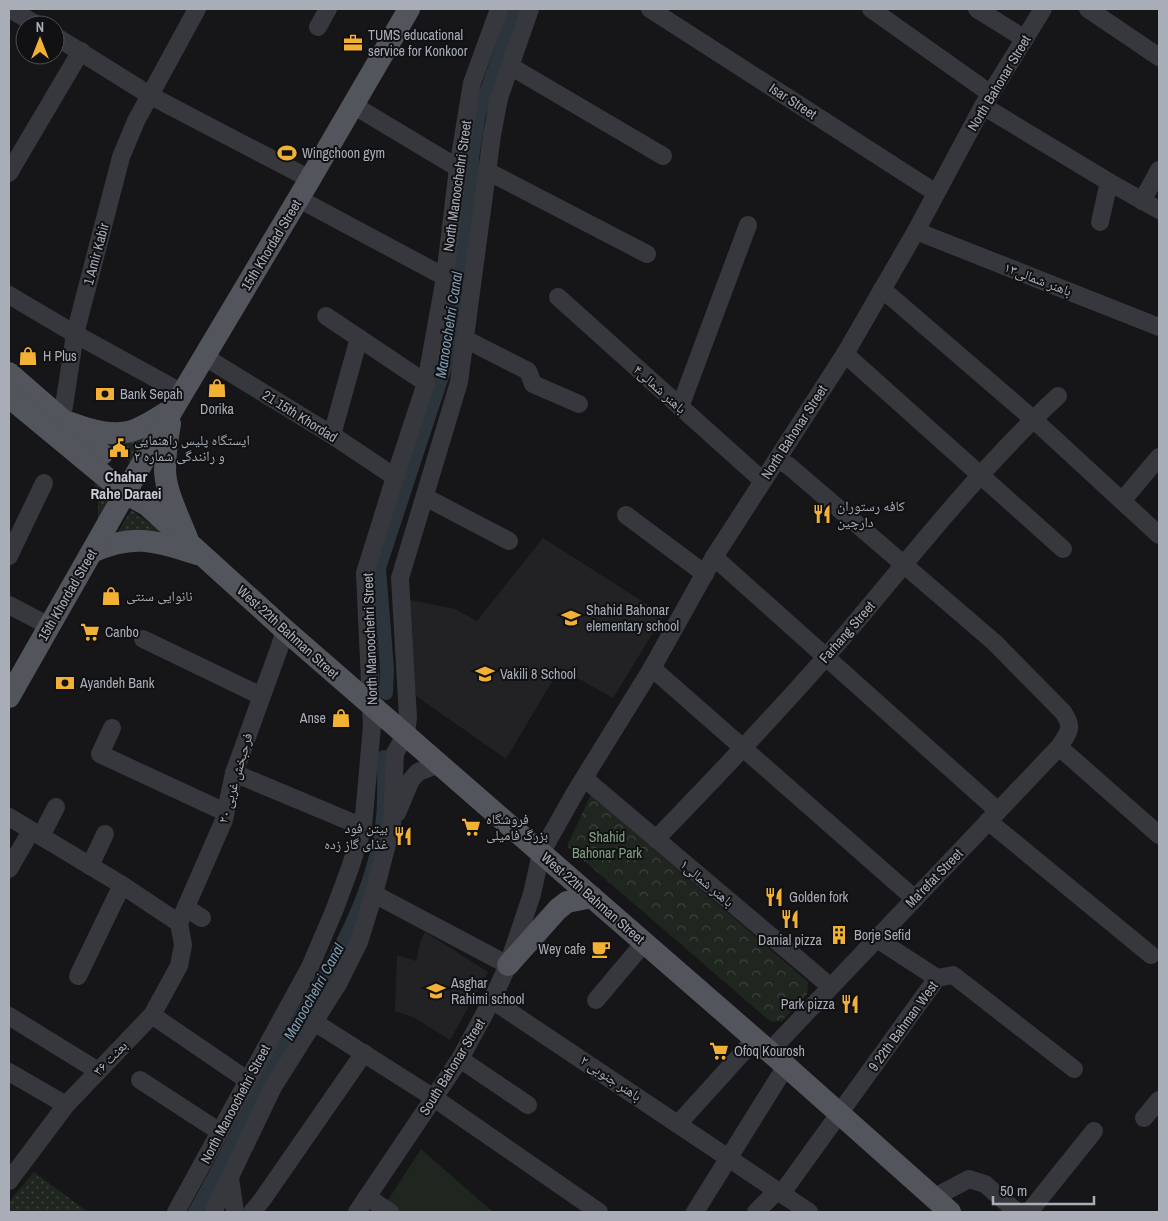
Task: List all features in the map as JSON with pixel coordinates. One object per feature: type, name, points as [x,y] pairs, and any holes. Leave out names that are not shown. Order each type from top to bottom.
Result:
[{"type":"main road","name":"15th Khordad Street","points":[[9,697],[178,401],[299,199],[409,9]]},
{"type":"main road","points":[[9,373],[62,419],[128,487]]},
{"type":"main road","points":[[9,397],[128,487]]},
{"type":"main road","points":[[62,419],[92,431],[114,433],[136,430],[178,401]]},
{"type":"main road","points":[[178,401],[166,445],[165,473],[171,497],[188,541]]},
{"type":"main road","name":"West 22th Bahman Street","points":[[128,487],[285,630],[542,853],[941,1205]]},
{"type":"main road","points":[[92,552],[111,544],[132,540],[158,541],[204,556]]},
{"type":"main road","points":[[508,966],[558,909],[567,902],[592,898]]},
{"type":"street","name":"1 Amir Kabir","points":[[62,419],[75,334],[121,157],[136,121],[198,9]]},
{"type":"street","points":[[318,27],[328,9]]},
{"type":"street","name":"North Manoochehri Street","points":[[176,1212],[321,943],[350,868],[363,826],[372,738],[365,573],[426,383],[445,277],[458,168],[472,83],[499,9]]},
{"type":"street","name":"North Manoochehri Street","points":[[213,1212],[273,1087],[338,984],[358,942],[374,894],[392,825],[395,753],[406,734],[408,718],[400,578],[459,382],[487,171],[499,98],[530,9]]},
{"type":"street","name":"Isar Street","points":[[650,9],[936,194]]},
{"type":"street","points":[[871,9],[987,100],[1109,182],[1159,210]]},
{"type":"street","points":[[977,9],[1025,39]]},
{"type":"street","name":"North Bahonar Street","points":[[542,853],[584,778],[652,668],[714,558],[762,480],[845,354],[916,231],[987,100],[1043,9]]},
{"type":"street","points":[[1088,9],[1159,57]]},
{"type":"street","points":[[65,42],[151,96],[310,180]]},
{"type":"street","points":[[9,174],[81,51]]},
{"type":"street","points":[[510,66],[663,156]]},
{"type":"street","points":[[353,105],[458,168]]},
{"type":"street","points":[[1142,201],[1159,170]]},
{"type":"street","points":[[487,171],[647,254]]},
{"type":"street","points":[[1100,222],[1109,182]]},
{"type":"street","points":[[299,199],[445,277]]},
{"type":"street","points":[[680,407],[748,225]]},
{"type":"street","name":"باهنر شمالی۱۳","points":[[916,231],[1159,327]]},
{"type":"street","points":[[882,290],[1033,419],[1159,535]]},
{"type":"street","points":[[9,295],[75,334],[178,401]]},
{"type":"street","name":"باهنر شمالی۴","points":[[558,297],[762,480]]},
{"type":"street","points":[[326,316],[426,383]]},
{"type":"street","points":[[332,435],[359,338]]},
{"type":"street","points":[[465,339],[528,371],[533,384],[579,404]]},
{"type":"street","points":[[845,354],[1063,549]]},
{"type":"street","name":"21 15th Khordad","points":[[205,357],[395,476]]},
{"type":"street","name":"Farhang Street","points":[[656,839],[743,749],[826,658],[980,476],[1033,419],[1058,396]]},
{"type":"street","points":[[1122,501],[1159,457]]},
{"type":"street","points":[[776,459],[789,466],[905,565]]},
{"type":"street","points":[[9,556],[16,526],[44,483]]},
{"type":"street","points":[[425,497],[509,541]]},
{"type":"street","points":[[626,515],[705,574]]},
{"type":"street","points":[[714,558],[912,734],[993,816],[1151,955]]},
{"type":"street","name":"Ma'refat Street","points":[[770,1053],[1059,747],[1069,732],[1069,722],[1062,712],[994,642],[905,565]]},
{"type":"street","points":[[9,605],[49,626]]},
{"type":"street","name":"فرحبخش غربی ۲۰","points":[[182,916],[224,836],[226,812],[234,772],[285,630]]},
{"type":"street","points":[[143,640],[261,696]]},
{"type":"street","points":[[652,668],[915,899]]},
{"type":"street","points":[[112,728],[100,754],[226,812]]},
{"type":"street","points":[[1059,747],[1159,834]]},
{"type":"street","points":[[392,825],[411,780],[418,772],[439,764]]},
{"type":"street","points":[[234,772],[363,826]]},
{"type":"street","name":"باهنر شمالی۱","points":[[584,778],[831,987]]},
{"type":"street","points":[[9,869],[56,807]]},
{"type":"street","points":[[9,817],[122,885],[182,916],[202,918]]},
{"type":"street","points":[[90,866],[105,834]]},
{"type":"street","name":"South Bahonar Street","points":[[357,1212],[460,1059],[492,1000],[508,966],[532,894],[542,853]]},
{"type":"street","points":[[78,976],[122,885]]},
{"type":"street","points":[[374,894],[508,966]]},
{"type":"street","name":"بعثت ۳۶","points":[[9,1181],[66,1105],[152,1015],[179,966],[183,945],[182,916]]},
{"type":"street","points":[[876,939],[937,978]]},
{"type":"street","points":[[596,1000],[644,943]]},
{"type":"street","name":"9 22th Bahman West","points":[[756,1212],[779,1192],[937,978],[953,974],[1074,1068]]},
{"type":"street","name":"باهنر جنوبی ۲","points":[[492,1000],[809,1212]]},
{"type":"street","points":[[152,1015],[247,1080]]},
{"type":"street","points":[[9,1016],[98,1072]]},
{"type":"street","points":[[314,1022],[434,1098],[598,1212]]},
{"type":"street","points":[[252,1212],[364,1053]]},
{"type":"street","points":[[678,1124],[770,1053]]},
{"type":"street","points":[[696,1212],[729,1157],[770,1053]]},
{"type":"street","points":[[460,1059],[528,1105]]},
{"type":"street","points":[[9,1072],[66,1105]]},
{"type":"street","points":[[140,1080],[220,1132]]},
{"type":"street","points":[[1144,1118],[1159,1100]]},
{"type":"street","points":[[1029,1212],[1094,1131]]},
{"type":"street","points":[[230,1178],[235,1212]]},
{"type":"street","points":[[941,1205],[969,1179],[985,1184],[1017,1212]]},
{"type":"street","points":[[367,1197],[390,1212]]},
{"type":"shaded area","points":[[543,538],[664,615],[613,698],[560,668],[506,759],[416,696],[405,599],[455,609],[477,621]]},
{"type":"shaded area","name":"Asghar Rahimi school","points":[[425,932],[488,972],[450,1040],[413,1017],[395,1011],[397,955],[416,961],[420,943]]},
{"type":"green space","points":[[149,432],[131,463],[101,443]]},
{"type":"green space","points":[[94,481],[112,497],[98,526],[98,502]]},
{"type":"green space","points":[[131,510],[167,535],[116,535]]},
{"type":"green space","name":"Shahid Bahonar Park","points":[[591,795],[808,982],[807,994],[782,1021],[771,1022],[567,846]]},
{"type":"green space","points":[[421,1149],[493,1212],[400,1212],[386,1203]]},
{"type":"green space","points":[[34,1172],[88,1212],[9,1212],[9,1202]]},
{"type":"waterway","name":"Manoochehri Canal","points":[[386,693],[387,669],[379,568],[445,367],[472,181],[472,158],[479,114],[515,9]]},
{"type":"waterway","name":"Manoochehri Canal","points":[[195,1212],[274,1065],[325,976],[355,916],[368,884],[377,852],[384,810],[384,757]]},
{"type":"place","name":"TUMS educational service for Konkoor","points":[[353,43]]},
{"type":"place","name":"Wingchoon gym","points":[[287,153]]},
{"type":"place","name":"H Plus","points":[[28,356]]},
{"type":"place","name":"Dorika","points":[[217,388]]},
{"type":"place","name":"Bank Sepah","points":[[105,394]]},
{"type":"place","name":"ایستگاه پلیس راهنمایی و رانندگی شماره ۲","points":[[119,448]]},
{"type":"place","name":"کافه رستوران دارچین","points":[[822,514]]},
{"type":"place","name":"نانوایی سنتی","points":[[111,596]]},
{"type":"place","name":"Shahid Bahonar elementary school","points":[[571,618]]},
{"type":"place","name":"Canbo","points":[[90,632]]},
{"type":"place","name":"Vakili 8 School","points":[[485,674]]},
{"type":"place","name":"Ayandeh Bank","points":[[65,683]]},
{"type":"place","name":"Anse","points":[[341,718]]},
{"type":"place","name":"فروشگاه بزرگ فامیلی","points":[[471,827]]},
{"type":"place","name":"بیتن فود غذای گاز زده","points":[[403,836]]},
{"type":"place","name":"Golden fork","points":[[774,897]]},
{"type":"place","name":"Danial pizza","points":[[790,919]]},
{"type":"place","name":"Borje Sefid","points":[[839,935]]},
{"type":"place","name":"Wey cafe","points":[[601,949]]},
{"type":"place","name":"Asghar Rahimi school","points":[[436,991]]},
{"type":"place","name":"Park pizza","points":[[850,1004]]},
{"type":"place","name":"Ofoq Kourosh","points":[[719,1051]]},
{"type":"district","name":"Chahar Rahe Daraei","points":[[126,486]]}]
